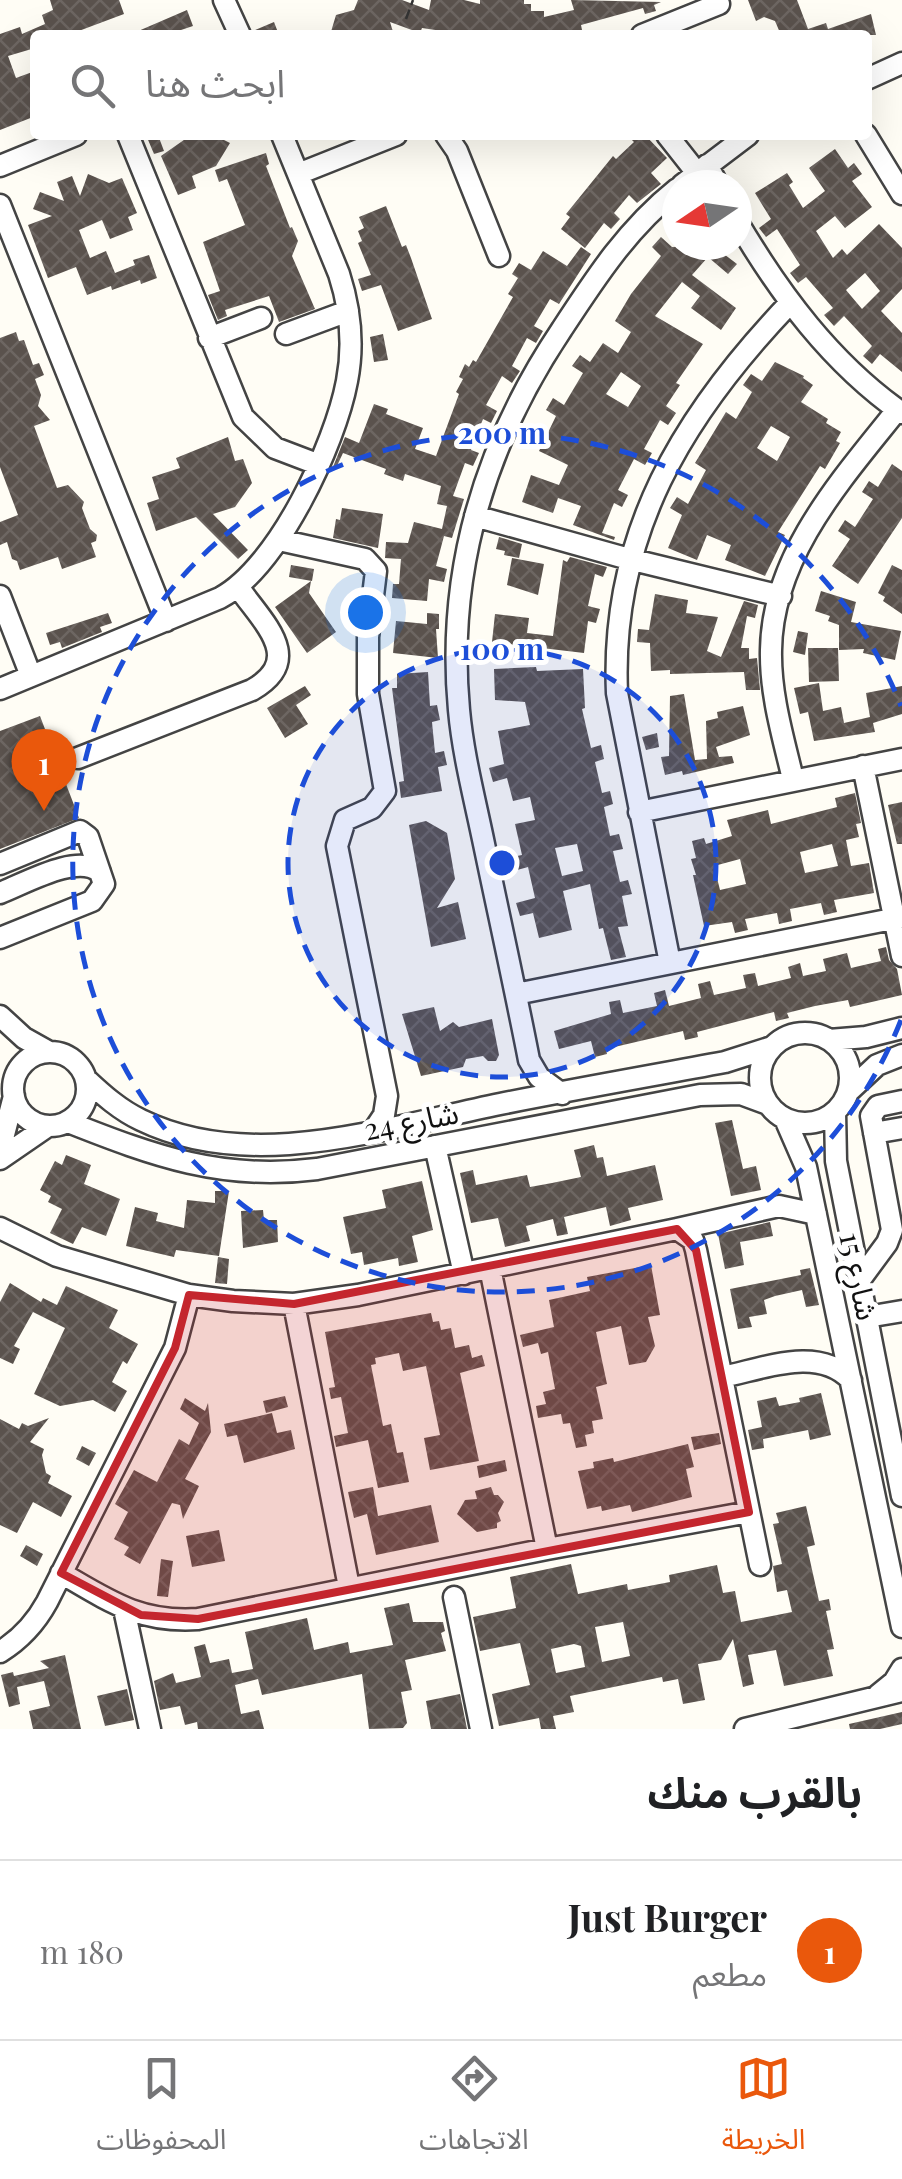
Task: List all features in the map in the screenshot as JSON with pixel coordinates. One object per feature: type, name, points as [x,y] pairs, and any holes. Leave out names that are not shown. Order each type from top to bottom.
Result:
[{"type":"street","points":[[224,0],[238,30]]},
{"type":"street","points":[[654,30],[719,4]]},
{"type":"street","points":[[872,77],[902,64]]},
{"type":"street","points":[[0,166],[64,140]]},
{"type":"street","points":[[130,140],[235,404],[252,429],[275,448],[317,464]]},
{"type":"street","points":[[0,689],[239,588],[279,540],[329,439],[347,382],[350,347],[348,311],[332,253],[284,140]]},
{"type":"street","points":[[298,174],[383,140]]},
{"type":"street","points":[[452,140],[499,256]]},
{"type":"street","points":[[671,140],[687,170]]},
{"type":"street","points":[[702,170],[741,140]]},
{"type":"street","points":[[869,140],[902,194]]},
{"type":"street","points":[[562,1094],[539,1077],[528,1060],[466,761],[458,708],[458,625],[476,516],[490,464],[524,387],[608,260],[633,228],[662,203]]},
{"type":"street","points":[[0,205],[166,620]]},
{"type":"street","points":[[752,244],[790,303],[831,351],[900,411],[819,513],[800,545],[781,596],[771,648],[773,683],[793,779]]},
{"type":"street","points":[[670,963],[623,732],[616,673],[618,615],[629,559],[649,502],[688,433],[756,338],[790,303]]},
{"type":"street","points":[[286,334],[348,311]]},
{"type":"street","points":[[210,338],[261,318]]},
{"type":"street","points":[[476,516],[781,596]]},
{"type":"street","points":[[279,540],[360,557],[376,571],[368,638],[368,694],[385,791],[378,804],[345,820],[337,846],[387,1096],[384,1115],[374,1130]]},
{"type":"street","points":[[78,758],[252,690],[269,679],[278,666],[279,648],[239,588]]},
{"type":"street","points":[[0,596],[31,676]]},
{"type":"street","points":[[639,812],[902,759]]},
{"type":"street","points":[[863,766],[898,918],[902,956]]},
{"type":"street","points":[[0,864],[84,832],[104,884],[92,902],[0,938]]},
{"type":"street","points":[[76,863],[88,838]]},
{"type":"street","points":[[0,893],[76,863],[100,872]]},
{"type":"street","points":[[516,994],[898,918]]},
{"type":"street","points":[[0,1016],[24,1038],[72,1060],[86,1080],[82,1108],[0,1160]]},
{"type":"street","points":[[902,1028],[866,1038],[830,1040],[806,1033],[782,1040],[772,1048],[760,1075],[762,1090],[768,1104],[785,1118],[811,1123],[835,1112],[848,1092],[877,1066],[902,1054]]},
{"type":"street","points":[[830,1040],[849,1068],[848,1092]]},
{"type":"street","name":"شارع 24","points":[[86,1080],[130,1114],[158,1128],[193,1138],[240,1144],[288,1144],[562,1094],[738,1059],[772,1048]]},
{"type":"street","points":[[0,1150],[22,1065],[49,1052]]},
{"type":"street","points":[[506,1103],[520,1089],[528,1060]]},
{"type":"street","points":[[0,1066],[26,1117],[58,1124]]},
{"type":"street","name":"شارع 24","points":[[58,1124],[158,1157],[237,1172],[317,1169],[714,1093],[754,1097],[768,1104]]},
{"type":"street","points":[[859,1282],[896,1235],[871,1116],[874,1109],[902,1102]]},
{"type":"street","name":"شارع 15","points":[[835,1112],[834,1146],[902,1496]]},
{"type":"street","name":"شارع 15","points":[[785,1118],[803,1154],[902,1627]]},
{"type":"street","points":[[874,1133],[902,1128]]},
{"type":"street","points":[[435,1146],[464,1274]]},
{"type":"street","points":[[0,1228],[57,1256],[190,1295],[233,1302],[294,1304],[464,1274],[778,1206],[816,1214]]},
{"type":"street","points":[[677,1229],[693,1240],[696,1250],[760,1565]]},
{"type":"street","points":[[490,1268],[547,1548]]},
{"type":"street","points":[[0,1652],[36,1622],[175,1348],[190,1295]]},
{"type":"street","points":[[294,1304],[350,1587]]},
{"type":"street","points":[[867,1317],[902,1311]]},
{"type":"street","points":[[804,1361],[826,1346],[840,1324]]},
{"type":"street","points":[[722,1377],[804,1361],[835,1366],[850,1380]]},
{"type":"street","points":[[61,1573],[124,1608],[158,1619],[198,1619],[547,1548],[749,1512]]},
{"type":"street","points":[[454,1596],[481,1729]]},
{"type":"street","points":[[124,1608],[150,1729]]},
{"type":"street","points":[[872,1700],[894,1682],[902,1668]]},
{"type":"street","points":[[745,1729],[811,1722],[902,1691]]},
{"type":"path","points":[[406,19],[413,0]]},
{"type":"highlighted area","points":[[677,1229],[696,1250],[749,1512],[198,1619],[141,1615],[61,1573],[175,1348],[189,1295],[294,1304]]},
{"type":"building","points":[[50,0],[119,0],[124,14],[81,30],[31,30],[45,24],[42,15],[53,10]]},
{"type":"building","points":[[358,0],[402,0],[429,10],[431,0],[480,4],[480,0],[524,0],[524,4],[531,4],[531,11],[544,11],[544,17],[574,10],[571,0],[661,2],[654,5],[656,11],[645,14],[643,8],[581,25],[582,30],[412,30],[390,22],[392,30],[332,30],[336,15],[354,10]]},
{"type":"building","points":[[748,0],[797,0],[808,29],[826,23],[828,29],[871,14],[876,35],[872,35],[872,30],[779,30],[775,21],[764,17],[756,21]]},
{"type":"building","points":[[187,10],[193,26],[181,30],[141,30]]},
{"type":"building","points":[[274,22],[277,30],[255,30]]},
{"type":"building","points":[[20,27],[22,34],[30,31],[30,49],[8,56],[16,78],[30,73],[30,118],[0,130],[0,34]]},
{"type":"building","points":[[148,140],[160,140],[164,151],[154,154]]},
{"type":"building","points":[[184,140],[230,143],[216,166],[192,176],[196,188],[178,195],[161,156]]},
{"type":"building","points":[[650,140],[667,158],[651,173],[661,184],[637,203],[629,195],[614,213],[620,219],[611,229],[604,223],[585,248],[561,229],[570,217],[566,214],[613,156],[616,159],[634,142]]},
{"type":"building","points":[[835,149],[848,168],[854,163],[862,174],[852,181],[872,207],[845,228],[835,216],[816,231],[833,258],[842,249],[847,255],[879,224],[902,248],[902,289],[881,311],[902,333],[902,372],[880,354],[872,364],[863,356],[872,346],[844,316],[834,326],[824,315],[833,308],[806,277],[798,283],[790,273],[800,265],[777,229],[766,237],[759,228],[771,219],[755,193],[787,173],[793,182],[789,185],[803,208],[825,191],[809,168]],"holes":[[[865,273],[880,291],[862,309],[846,290]]]},
{"type":"building","points":[[266,153],[266,166],[298,241],[292,256],[315,309],[279,322],[269,296],[225,310],[227,316],[218,320],[208,295],[220,291],[203,242],[245,225],[227,179],[219,182],[215,170]]},
{"type":"building","points":[[88,174],[109,183],[122,178],[137,213],[128,217],[133,230],[110,239],[102,220],[79,230],[90,258],[106,251],[115,273],[135,265],[133,260],[149,255],[157,278],[112,290],[111,286],[87,295],[76,267],[48,278],[28,225],[52,216],[33,209],[40,192],[64,201],[57,182],[72,176],[80,196]]},
{"type":"building","points":[[386,206],[402,247],[406,245],[432,319],[398,331],[381,285],[362,291],[358,279],[371,275],[358,243],[362,241],[358,231],[364,228],[359,217]]},
{"type":"building","points":[[661,237],[662,260],[705,260],[692,275],[736,308],[721,330],[691,308],[700,296],[682,282],[655,316],[703,344],[676,383],[680,385],[666,406],[676,413],[668,425],[660,420],[644,449],[652,453],[645,465],[634,459],[618,490],[628,495],[622,507],[614,503],[602,533],[615,537],[614,540],[573,525],[581,506],[558,498],[553,513],[522,502],[531,475],[559,485],[568,465],[539,451],[556,416],[546,410],[553,398],[564,405],[583,373],[572,366],[580,355],[590,362],[603,343],[618,353],[631,332],[615,321],[661,256],[652,247]],"holes":[[[621,372],[641,386],[628,407],[606,394]]]},
{"type":"building","points":[[581,247],[591,254],[559,304],[550,299],[534,326],[543,331],[536,343],[527,338],[512,366],[520,371],[512,383],[502,376],[486,405],[497,411],[491,423],[483,419],[471,450],[479,453],[473,466],[465,463],[453,496],[464,499],[452,538],[444,536],[436,566],[447,569],[444,582],[429,579],[427,601],[392,598],[393,584],[399,584],[401,559],[385,558],[386,542],[408,543],[414,522],[442,529],[447,506],[437,504],[441,486],[405,474],[403,481],[384,474],[386,469],[343,453],[336,468],[333,467],[345,437],[359,443],[374,404],[388,409],[386,414],[423,428],[415,449],[436,456],[459,394],[456,392],[463,379],[459,377],[465,364],[469,367],[473,360],[476,362],[513,297],[508,294],[518,278],[512,274],[519,263],[531,270],[543,251],[567,266]]},
{"type":"building","points":[[712,260],[732,260],[737,264],[728,274]]},
{"type":"building","points":[[16,332],[19,341],[24,340],[33,365],[39,363],[44,375],[35,379],[41,395],[38,406],[50,420],[34,426],[57,488],[68,485],[84,502],[82,508],[90,529],[97,535],[91,543],[96,557],[62,569],[58,557],[20,570],[7,542],[0,545],[0,522],[18,515],[0,467],[0,338]]},
{"type":"building","points":[[383,334],[388,360],[374,362],[370,337]]},
{"type":"building","points":[[775,362],[804,376],[813,385],[801,402],[841,432],[836,441],[840,443],[825,469],[820,466],[778,532],[785,535],[765,576],[725,560],[731,545],[707,535],[697,560],[668,548],[682,515],[670,508],[677,497],[688,504],[706,470],[695,463],[726,412],[736,419],[752,392],[743,385],[751,374],[762,381]],"holes":[[[771,426],[790,437],[777,461],[757,448]]]},
{"type":"building","points":[[228,437],[235,461],[243,459],[252,483],[235,507],[213,514],[248,550],[238,559],[196,517],[156,531],[147,503],[159,499],[152,477],[180,468],[176,458]]},
{"type":"building","points":[[892,464],[902,471],[902,518],[858,584],[832,566],[850,539],[838,531],[845,520],[855,527],[873,499],[862,492],[869,481],[878,487]]},
{"type":"building","points":[[342,508],[383,514],[378,548],[333,538]]},
{"type":"building","points":[[499,537],[522,544],[519,558],[496,549]]},
{"type":"building","points":[[570,557],[607,567],[603,577],[595,574],[588,606],[600,609],[596,623],[588,621],[584,653],[492,642],[495,614],[529,618],[527,633],[553,636],[563,560],[567,562]]},
{"type":"building","points":[[512,558],[544,564],[538,595],[507,585]]},
{"type":"building","points":[[291,565],[314,569],[312,581],[289,577]]},
{"type":"building","points":[[892,565],[902,570],[902,614],[878,593]]},
{"type":"building","points":[[311,581],[309,593],[336,632],[307,653],[275,607]]},
{"type":"building","points":[[821,591],[856,602],[851,622],[901,631],[895,660],[863,653],[864,649],[839,650],[839,625],[828,621],[830,616],[815,611]]},
{"type":"building","points":[[655,594],[688,600],[686,613],[718,617],[707,651],[721,657],[744,601],[758,605],[755,618],[747,616],[741,648],[749,648],[749,659],[757,658],[760,690],[746,690],[744,672],[651,671],[650,643],[637,642],[638,629],[649,630]]},
{"type":"building","points":[[108,613],[112,623],[100,627],[102,632],[62,648],[60,642],[50,645],[46,633]]},
{"type":"building","points":[[427,613],[439,614],[438,658],[393,653],[396,621],[427,624]]},
{"type":"building","points":[[798,631],[808,633],[805,655],[793,652]]},
{"type":"building","points":[[808,648],[838,648],[839,681],[809,682]]},
{"type":"building","points":[[494,669],[583,669],[582,709],[591,748],[601,745],[604,759],[595,762],[602,793],[610,791],[613,804],[604,807],[610,836],[619,834],[623,849],[613,851],[620,882],[628,880],[632,894],[622,896],[628,926],[618,927],[626,957],[611,960],[603,928],[599,929],[590,884],[563,891],[572,930],[539,938],[533,913],[520,916],[516,903],[535,898],[528,867],[510,872],[507,858],[522,855],[515,824],[535,820],[530,797],[513,801],[507,778],[493,782],[489,768],[504,764],[498,731],[530,725],[525,702],[495,700]],"holes":[[[577,844],[583,871],[562,876],[555,848]]]},
{"type":"building","points":[[428,672],[430,706],[437,705],[440,720],[432,722],[435,753],[444,751],[447,765],[438,767],[442,791],[401,798],[399,782],[404,781],[392,688],[397,688],[397,674]]},
{"type":"building","points":[[819,683],[823,711],[841,707],[844,723],[870,717],[866,693],[902,686],[902,714],[873,723],[875,732],[814,741],[808,712],[800,714],[794,688]]},
{"type":"building","points":[[305,686],[311,695],[296,705],[308,724],[285,738],[267,708]]},
{"type":"building","points":[[684,694],[695,760],[707,759],[706,721],[718,718],[717,712],[743,706],[750,735],[716,747],[719,757],[732,756],[734,763],[683,775],[682,771],[665,775],[661,757],[669,756],[670,696]]},
{"type":"building","points":[[40,716],[79,818],[0,849],[0,731]]},
{"type":"building","points":[[657,733],[659,747],[646,750],[642,737]]},
{"type":"building","points":[[855,793],[861,823],[856,824],[859,837],[846,840],[851,866],[869,863],[874,893],[834,900],[837,912],[824,915],[821,903],[790,909],[792,921],[779,924],[777,913],[745,919],[748,930],[735,933],[732,922],[704,926],[693,875],[691,859],[696,858],[692,841],[704,838],[706,844],[732,836],[727,820],[768,810],[771,824],[845,805],[837,807],[835,798]],"holes":[[[832,844],[838,866],[805,873],[800,852]],[[740,859],[746,884],[720,890],[714,866]]]},
{"type":"building","points":[[902,802],[902,844],[897,844],[888,805]]},
{"type":"building","points":[[426,821],[447,833],[455,879],[437,908],[458,902],[466,939],[431,947],[409,825]]},
{"type":"building","points":[[886,947],[889,960],[897,969],[902,995],[850,1007],[848,1000],[815,1006],[787,1013],[789,1018],[776,1021],[774,1012],[697,1032],[698,1037],[685,1040],[683,1031],[606,1049],[607,1054],[595,1057],[591,1041],[559,1049],[554,1031],[611,1014],[609,1002],[620,1000],[623,1013],[657,1006],[654,993],[665,990],[669,1006],[701,998],[698,984],[710,981],[714,995],[746,988],[743,975],[755,973],[758,986],[791,978],[788,967],[800,963],[803,976],[826,971],[823,959],[847,953],[851,968],[881,961],[878,949]]},
{"type":"building","points":[[434,1007],[440,1031],[453,1022],[459,1027],[492,1019],[499,1055],[496,1061],[483,1056],[466,1059],[463,1067],[421,1076],[402,1014]]},
{"type":"building","points":[[732,1120],[743,1169],[756,1166],[761,1190],[731,1196],[715,1123]]},
{"type":"building","points":[[594,1145],[597,1158],[603,1157],[607,1176],[655,1165],[663,1200],[628,1208],[631,1220],[610,1226],[606,1207],[564,1217],[568,1234],[557,1236],[553,1219],[526,1226],[530,1241],[505,1247],[498,1218],[471,1223],[460,1173],[473,1170],[476,1185],[527,1175],[530,1187],[581,1177],[574,1150]]},
{"type":"building","points":[[66,1155],[91,1165],[84,1184],[120,1199],[106,1236],[82,1227],[73,1244],[50,1233],[62,1209],[48,1202],[51,1196],[40,1190],[55,1161],[62,1165]]},
{"type":"building","points":[[422,1181],[433,1230],[412,1236],[418,1262],[399,1266],[398,1258],[364,1265],[362,1252],[351,1254],[343,1217],[386,1208],[382,1190]]},
{"type":"building","points":[[215,1191],[229,1191],[219,1256],[176,1250],[174,1257],[126,1246],[135,1207],[158,1213],[156,1221],[184,1228],[187,1200],[215,1203]]},
{"type":"building","points":[[263,1210],[264,1220],[277,1220],[278,1242],[243,1248],[241,1211]]},
{"type":"building","points":[[770,1222],[773,1236],[740,1242],[744,1265],[725,1269],[718,1234]]},
{"type":"building","points":[[218,1257],[229,1259],[227,1284],[215,1283]]},
{"type":"building","points":[[651,1265],[660,1315],[648,1317],[655,1346],[646,1362],[629,1365],[621,1326],[596,1332],[607,1384],[596,1387],[603,1419],[592,1421],[594,1433],[585,1435],[587,1446],[576,1448],[570,1423],[563,1424],[561,1414],[538,1418],[536,1406],[546,1404],[543,1392],[555,1389],[548,1352],[541,1354],[538,1343],[523,1347],[520,1335],[554,1327],[549,1300],[590,1291],[587,1277]]},
{"type":"building","points":[[810,1268],[819,1305],[806,1307],[802,1290],[775,1296],[764,1300],[767,1314],[749,1317],[752,1327],[738,1329],[730,1289],[801,1275],[800,1270]]},
{"type":"building","points":[[10,1283],[41,1302],[43,1298],[57,1305],[66,1286],[118,1310],[109,1328],[138,1344],[112,1382],[127,1391],[115,1412],[93,1400],[60,1406],[34,1394],[65,1328],[33,1312],[14,1346],[20,1349],[13,1364],[0,1358],[0,1302]]},
{"type":"building","points":[[431,1313],[441,1330],[451,1328],[455,1348],[469,1345],[472,1358],[482,1355],[485,1366],[460,1373],[479,1461],[430,1470],[424,1438],[440,1435],[426,1366],[403,1371],[399,1353],[375,1358],[376,1364],[371,1365],[383,1426],[391,1424],[397,1453],[403,1452],[409,1482],[378,1488],[368,1440],[336,1447],[334,1436],[348,1433],[341,1397],[331,1399],[329,1388],[335,1387],[325,1332]]},
{"type":"building","points":[[821,1393],[831,1435],[810,1440],[808,1430],[763,1439],[764,1448],[752,1450],[748,1430],[762,1427],[757,1401],[776,1397],[779,1406]]},
{"type":"building","points":[[285,1396],[288,1407],[266,1413],[263,1401]]},
{"type":"building","points":[[185,1398],[205,1411],[208,1403],[211,1432],[185,1479],[199,1486],[183,1519],[180,1505],[172,1503],[140,1564],[124,1555],[129,1547],[114,1539],[128,1512],[115,1504],[134,1470],[157,1482],[179,1439],[189,1445],[199,1423],[180,1409]]},
{"type":"building","points":[[272,1413],[277,1433],[291,1430],[295,1449],[244,1463],[237,1435],[227,1437],[224,1424]]},
{"type":"building","points":[[49,1418],[30,1442],[44,1449],[46,1473],[51,1476],[48,1483],[72,1496],[61,1517],[33,1502],[17,1533],[0,1525],[0,1419],[19,1429],[22,1423],[28,1426]]},
{"type":"building","points":[[719,1433],[721,1444],[694,1450],[691,1437]]},
{"type":"building","points":[[688,1444],[694,1467],[686,1469],[692,1497],[632,1512],[630,1505],[602,1511],[601,1506],[587,1509],[578,1471],[594,1468],[593,1462],[613,1458],[614,1462]]},
{"type":"building","points":[[82,1446],[96,1453],[89,1466],[76,1459]]},
{"type":"building","points":[[505,1460],[507,1471],[479,1478],[477,1466]]},
{"type":"building","points":[[373,1487],[378,1516],[431,1505],[439,1542],[376,1555],[367,1514],[354,1518],[348,1492]]},
{"type":"building","points":[[491,1487],[504,1502],[498,1513],[501,1521],[497,1528],[477,1532],[457,1514],[465,1500],[477,1499],[475,1491]]},
{"type":"building","points":[[806,1506],[815,1545],[807,1547],[819,1601],[829,1599],[831,1610],[826,1611],[834,1649],[827,1650],[833,1676],[784,1686],[776,1650],[748,1655],[754,1684],[743,1687],[733,1639],[721,1660],[698,1664],[705,1700],[683,1704],[678,1679],[663,1682],[662,1677],[570,1696],[574,1712],[553,1716],[556,1729],[541,1729],[539,1718],[499,1726],[492,1694],[530,1685],[520,1643],[480,1651],[473,1617],[516,1608],[510,1577],[571,1564],[578,1594],[627,1584],[628,1590],[670,1582],[669,1575],[717,1565],[723,1593],[735,1591],[741,1622],[792,1612],[787,1590],[777,1592],[773,1566],[782,1564],[773,1524],[779,1523],[776,1513]],"holes":[[[623,1622],[630,1656],[602,1662],[595,1627]],[[581,1646],[585,1667],[556,1673],[551,1649]]]},
{"type":"building","points":[[219,1530],[225,1561],[192,1567],[186,1536]]},
{"type":"building","points":[[26,1545],[43,1554],[37,1566],[20,1556]]},
{"type":"building","points":[[161,1559],[173,1561],[168,1597],[157,1596]]},
{"type":"building","points":[[409,1603],[413,1622],[443,1622],[445,1631],[441,1633],[446,1651],[405,1660],[412,1690],[401,1692],[407,1723],[403,1728],[369,1729],[362,1674],[262,1695],[258,1679],[235,1685],[241,1714],[259,1710],[264,1729],[198,1729],[197,1722],[185,1725],[180,1706],[160,1710],[154,1681],[173,1673],[176,1683],[201,1677],[194,1647],[205,1644],[210,1663],[229,1659],[232,1673],[253,1669],[245,1632],[307,1618],[314,1650],[348,1642],[350,1653],[393,1645],[384,1608]]},
{"type":"building","points":[[65,1655],[81,1729],[33,1729],[29,1711],[50,1706],[44,1681],[17,1687],[20,1704],[9,1707],[1,1675],[49,1668],[40,1661]]},
{"type":"building","points":[[127,1689],[134,1720],[105,1726],[97,1696]]},
{"type":"building","points":[[460,1694],[467,1729],[431,1729],[426,1701]]},
{"type":"building","points":[[902,1712],[902,1724],[850,1729],[849,1724]]},
{"type":"place","name":"Just Burger","points":[[44,811]]}]
